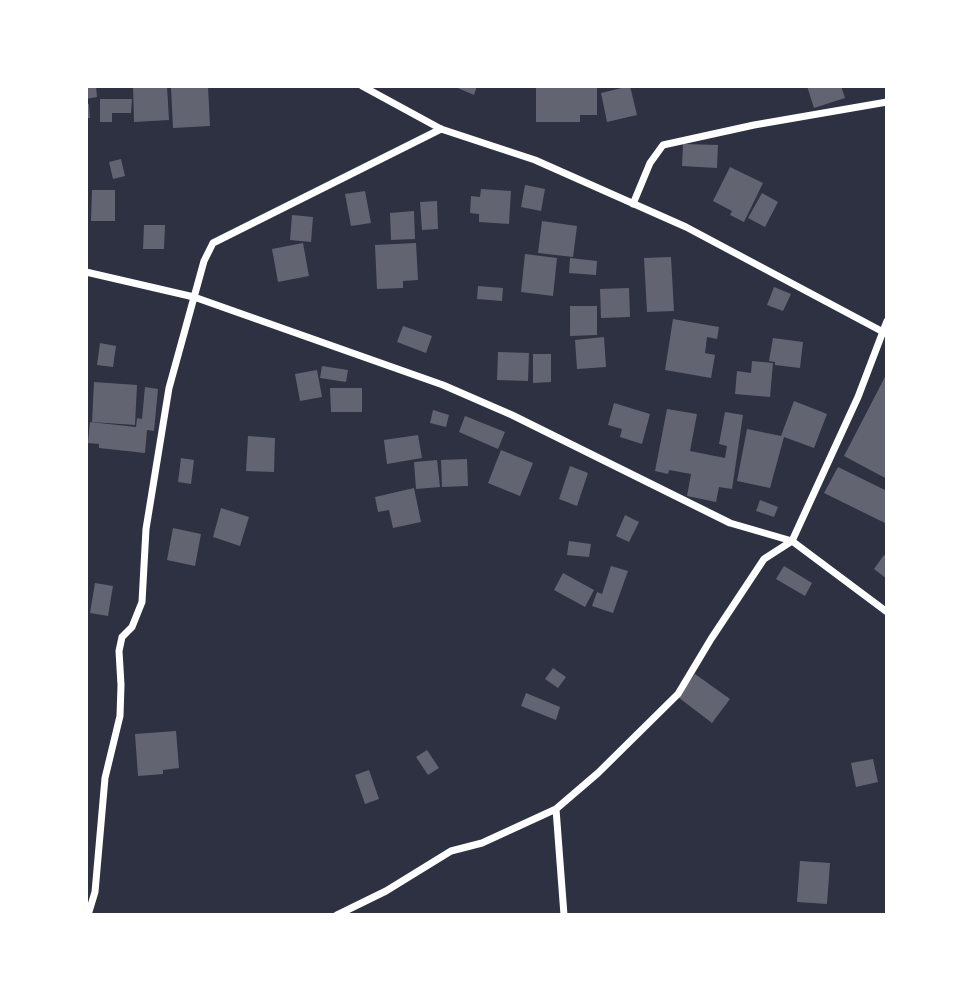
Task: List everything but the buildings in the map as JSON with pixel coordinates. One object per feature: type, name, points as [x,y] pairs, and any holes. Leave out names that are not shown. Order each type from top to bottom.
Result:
[{"type":"street","points":[[362,86],[441,129],[535,160],[686,227],[886,333]]},
{"type":"street","points":[[633,204],[650,163],[663,145],[767,122],[887,102]]},
{"type":"street","points":[[88,915],[97,880],[105,778],[120,716],[119,651],[122,637],[132,627],[142,602],[146,528],[169,388],[204,261],[213,243],[441,129]]},
{"type":"street","points":[[86,272],[194,297],[443,385],[512,415],[730,523],[792,541],[887,612]]},
{"type":"street","points":[[337,915],[386,891],[451,851],[481,843],[556,809],[598,773],[678,694],[710,639],[764,559],[792,541],[886,333],[887,321]]},
{"type":"street","points":[[556,809],[564,915]]}]
